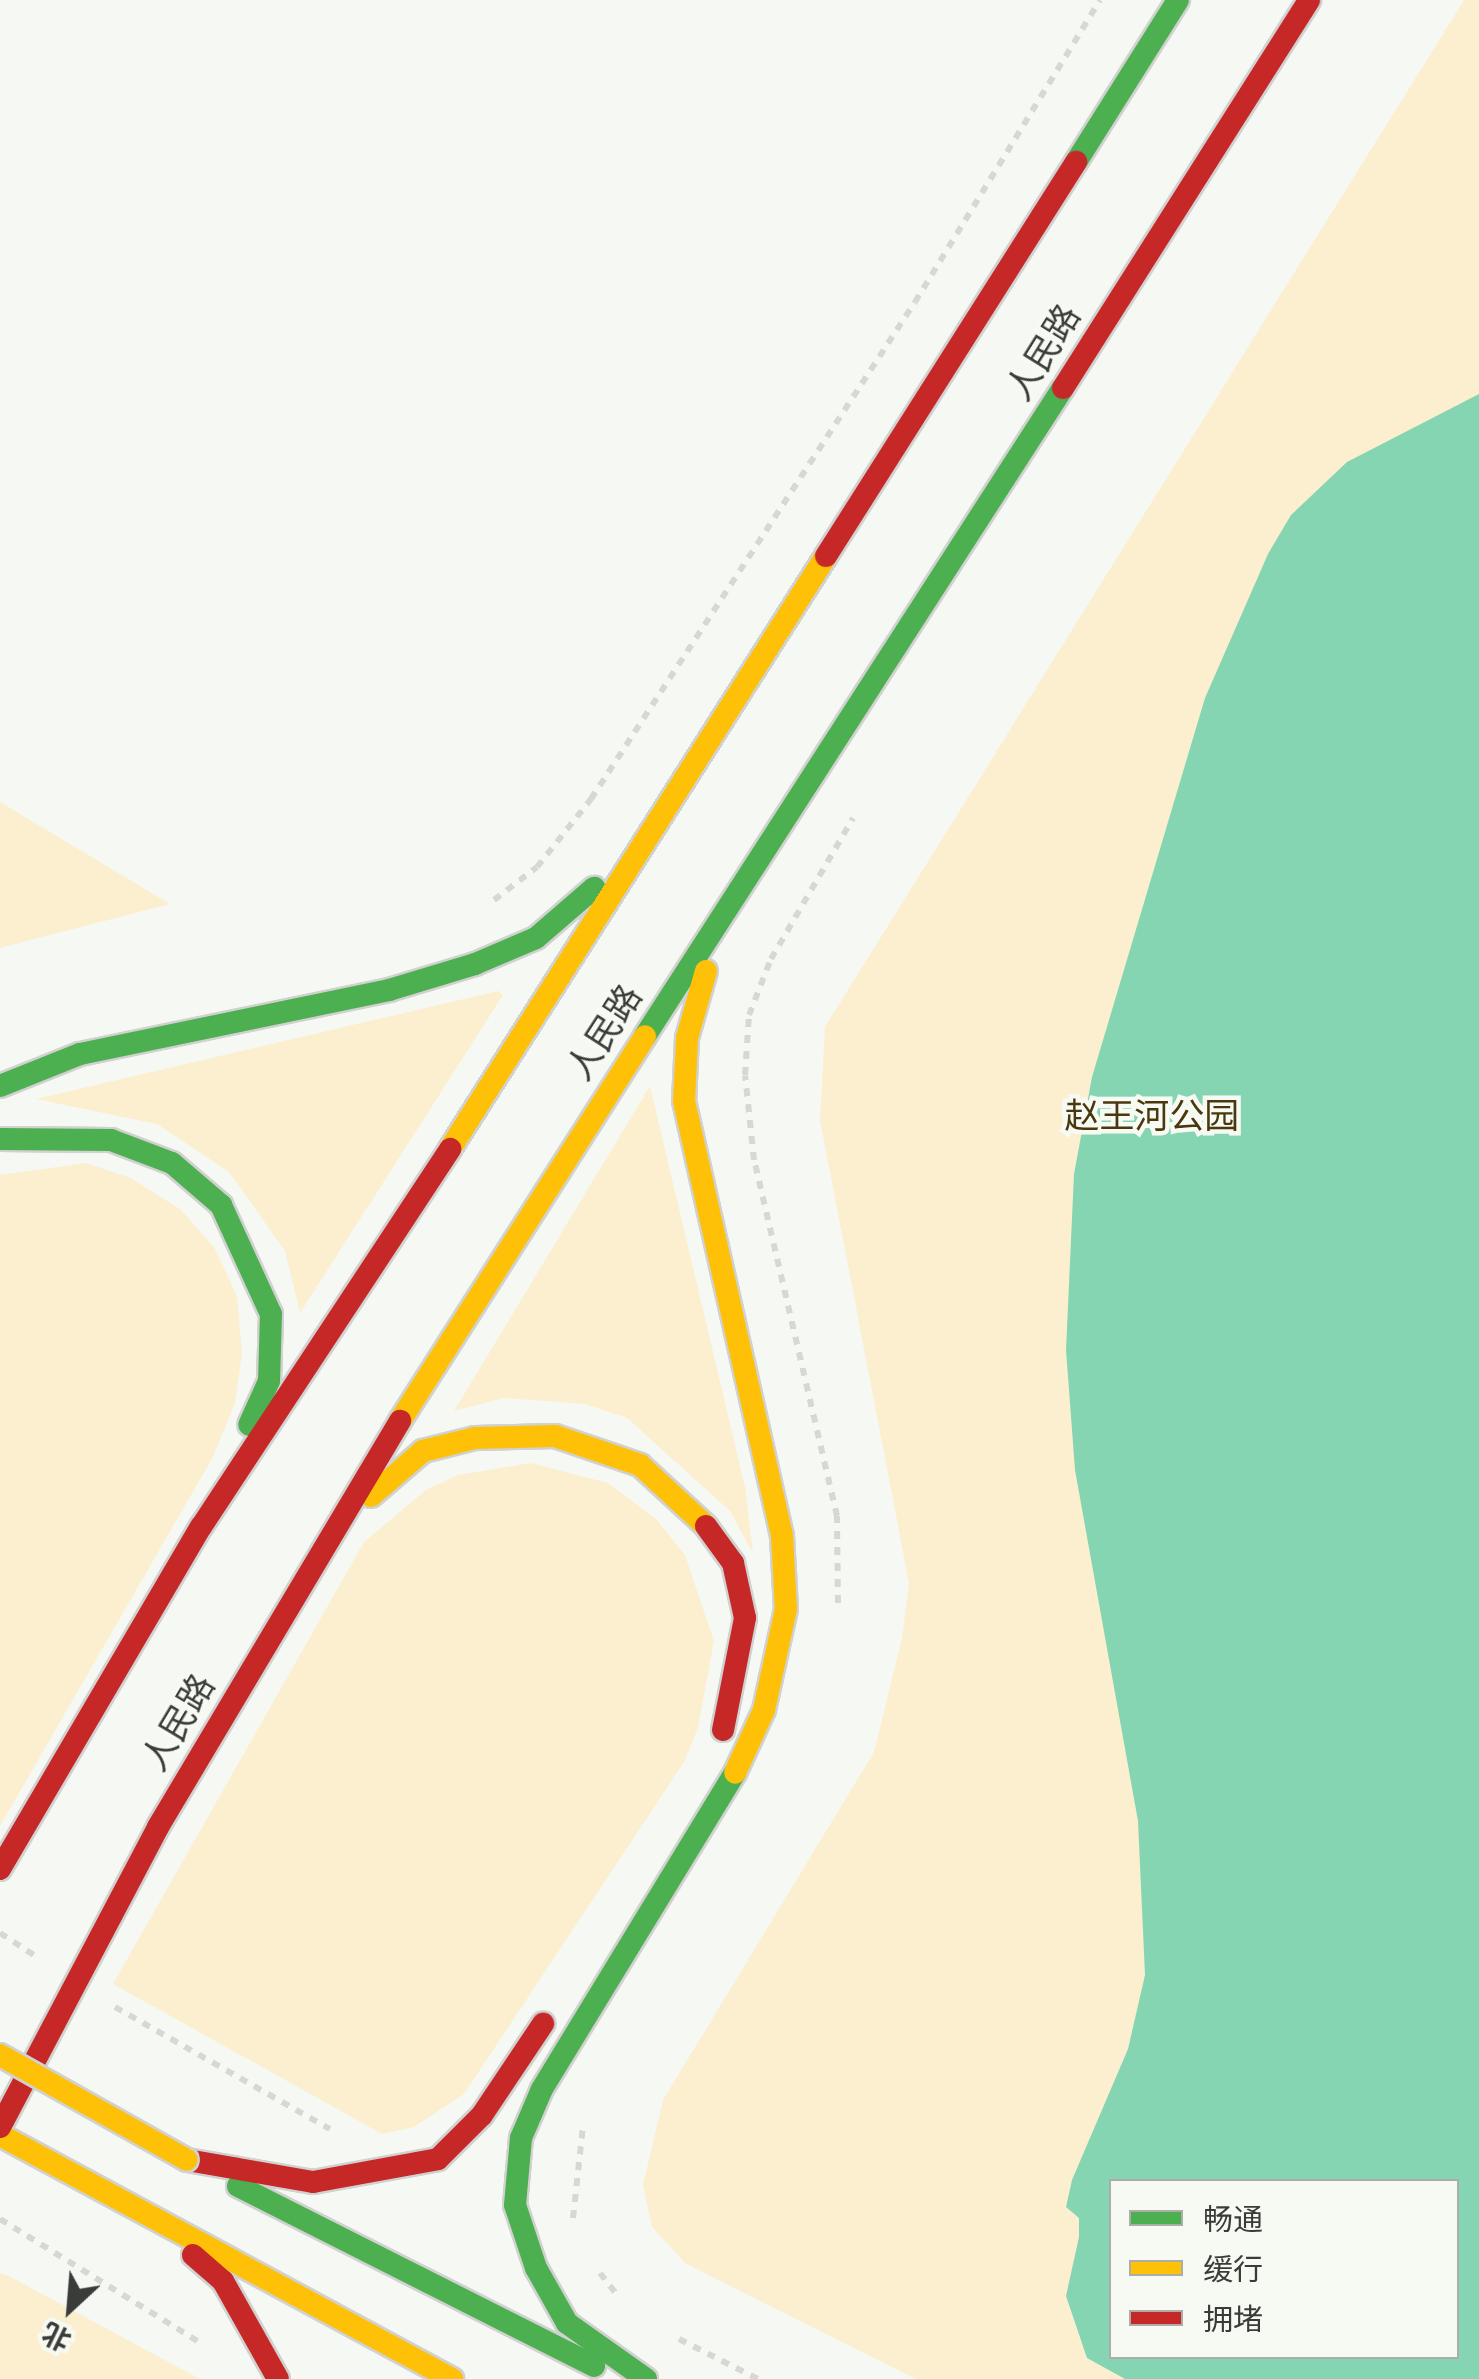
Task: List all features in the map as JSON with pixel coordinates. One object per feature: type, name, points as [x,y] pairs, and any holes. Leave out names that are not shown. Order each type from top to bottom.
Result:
[{"type":"highway","name":"人民路","points":[[0,1869],[202,1527],[1178,0]]},
{"type":"highway","name":"人民路","points":[[0,2131],[158,1826],[484,1280],[758,865],[1309,0]]},
{"type":"highway","points":[[0,1086],[80,1054],[390,990],[474,964],[536,938],[606,877],[659,815]]},
{"type":"highway","points":[[646,2379],[567,2323],[536,2268],[516,2205],[522,2138],[542,2089],[723,1799],[764,1710],[786,1609],[782,1536],[682,1072],[704,977],[758,865]]},
{"type":"highway","points":[[0,1138],[111,1140],[172,1163],[221,1205],[247,1250],[271,1314],[269,1381],[202,1527]]},
{"type":"highway","points":[[307,1577],[388,1474],[423,1451],[475,1438],[555,1436],[640,1465],[691,1506],[733,1563],[745,1618],[713,1755],[643,1873]]},
{"type":"highway","points":[[187,2160],[313,2182],[438,2158],[482,2115],[557,2002]]},
{"type":"highway","points":[[0,2056],[187,2160],[619,2379]]},
{"type":"highway","points":[[0,2131],[154,2220],[452,2379]]},
{"type":"highway","points":[[154,2220],[223,2282],[278,2379]]},
{"type":"path","points":[[479,910],[538,867],[590,799],[915,302],[1100,0]]},
{"type":"path","points":[[837,1608],[838,1516],[754,1160],[745,1075],[749,1015],[771,959],[860,807]]},
{"type":"path","points":[[0,1933],[48,1964]]},
{"type":"path","points":[[110,2004],[206,2064],[346,2138]]},
{"type":"path","points":[[580,2237],[575,2164],[586,2108]]},
{"type":"path","points":[[0,2219],[212,2350]]},
{"type":"path","points":[[593,2265],[624,2304]]},
{"type":"path","points":[[669,2334],[758,2379]]},
{"type":"green space","name":"赵王河公园","points":[[1464,0],[1479,0],[1479,2379],[916,2379],[685,2263],[652,2227],[643,2185],[663,2100],[874,1752],[902,1638],[909,1583],[820,1120],[825,1027]]},
{"type":"green space","points":[[0,802],[170,904],[0,948]]},
{"type":"green space","points":[[498,991],[503,995],[300,1313],[285,1251],[229,1172],[157,1124],[36,1099]]},
{"type":"green space","points":[[650,1086],[745,1487],[753,1553],[730,1511],[627,1418],[585,1404],[504,1398],[454,1411]]},
{"type":"green space","points":[[86,1163],[131,1178],[180,1209],[214,1247],[237,1296],[242,1353],[235,1403],[213,1457],[0,1826],[0,1175]]},
{"type":"green space","points":[[531,1463],[608,1483],[656,1519],[685,1555],[714,1641],[698,1728],[684,1762],[464,2094],[414,2127],[382,2134],[113,1984],[364,1542],[426,1490],[458,1475]]},
{"type":"green space","points":[[0,2273],[9,2276],[200,2379],[0,2379]]},
{"type":"shaded area","points":[[1479,394],[1479,2379],[1125,2379],[1087,2358],[1066,2296],[1079,2237],[1079,2218],[1066,2207],[1072,2180],[1128,2049],[1145,1975],[1138,1821],[1075,1470],[1066,1350],[1074,1174],[1092,1077],[1205,698],[1268,554],[1291,515],[1347,462]]},
{"type":"traffic: fast","points":[[1076,162],[1178,0]]},
{"type":"traffic: fast","points":[[645,1036],[1063,388]]},
{"type":"traffic: fast","points":[[0,1086],[80,1054],[389,990],[475,964],[536,938],[594,888]]},
{"type":"traffic: fast","points":[[0,1139],[111,1140],[172,1163],[221,1205],[271,1314],[269,1381],[249,1425]]},
{"type":"traffic: fast","points":[[646,2379],[567,2323],[536,2268],[515,2205],[521,2138],[542,2089],[735,1773]]},
{"type":"traffic: fast","points":[[238,2186],[594,2366]]},
{"type":"traffic: slow","points":[[450,1149],[826,556]]},
{"type":"traffic: slow","points":[[706,971],[687,1038],[684,1101],[782,1536],[786,1609],[764,1710],[735,1773]]},
{"type":"traffic: slow","points":[[400,1421],[645,1036]]},
{"type":"traffic: slow","points":[[371,1496],[423,1451],[475,1438],[555,1436],[640,1465],[706,1526]]},
{"type":"traffic: slow","points":[[0,2055],[187,2160]]},
{"type":"traffic: slow","points":[[0,2135],[452,2379]]},
{"type":"traffic: jam","points":[[1063,388],[1309,0]]},
{"type":"traffic: jam","points":[[826,556],[1076,162]]},
{"type":"traffic: jam","points":[[0,1869],[201,1527],[450,1149]]},
{"type":"traffic: jam","points":[[0,2127],[158,1827],[400,1421]]},
{"type":"traffic: jam","points":[[706,1526],[733,1563],[745,1618],[723,1730]]},
{"type":"traffic: jam","points":[[187,2160],[313,2182],[438,2159],[482,2115],[543,2024]]},
{"type":"traffic: jam","points":[[193,2255],[223,2281],[278,2379]]}]
